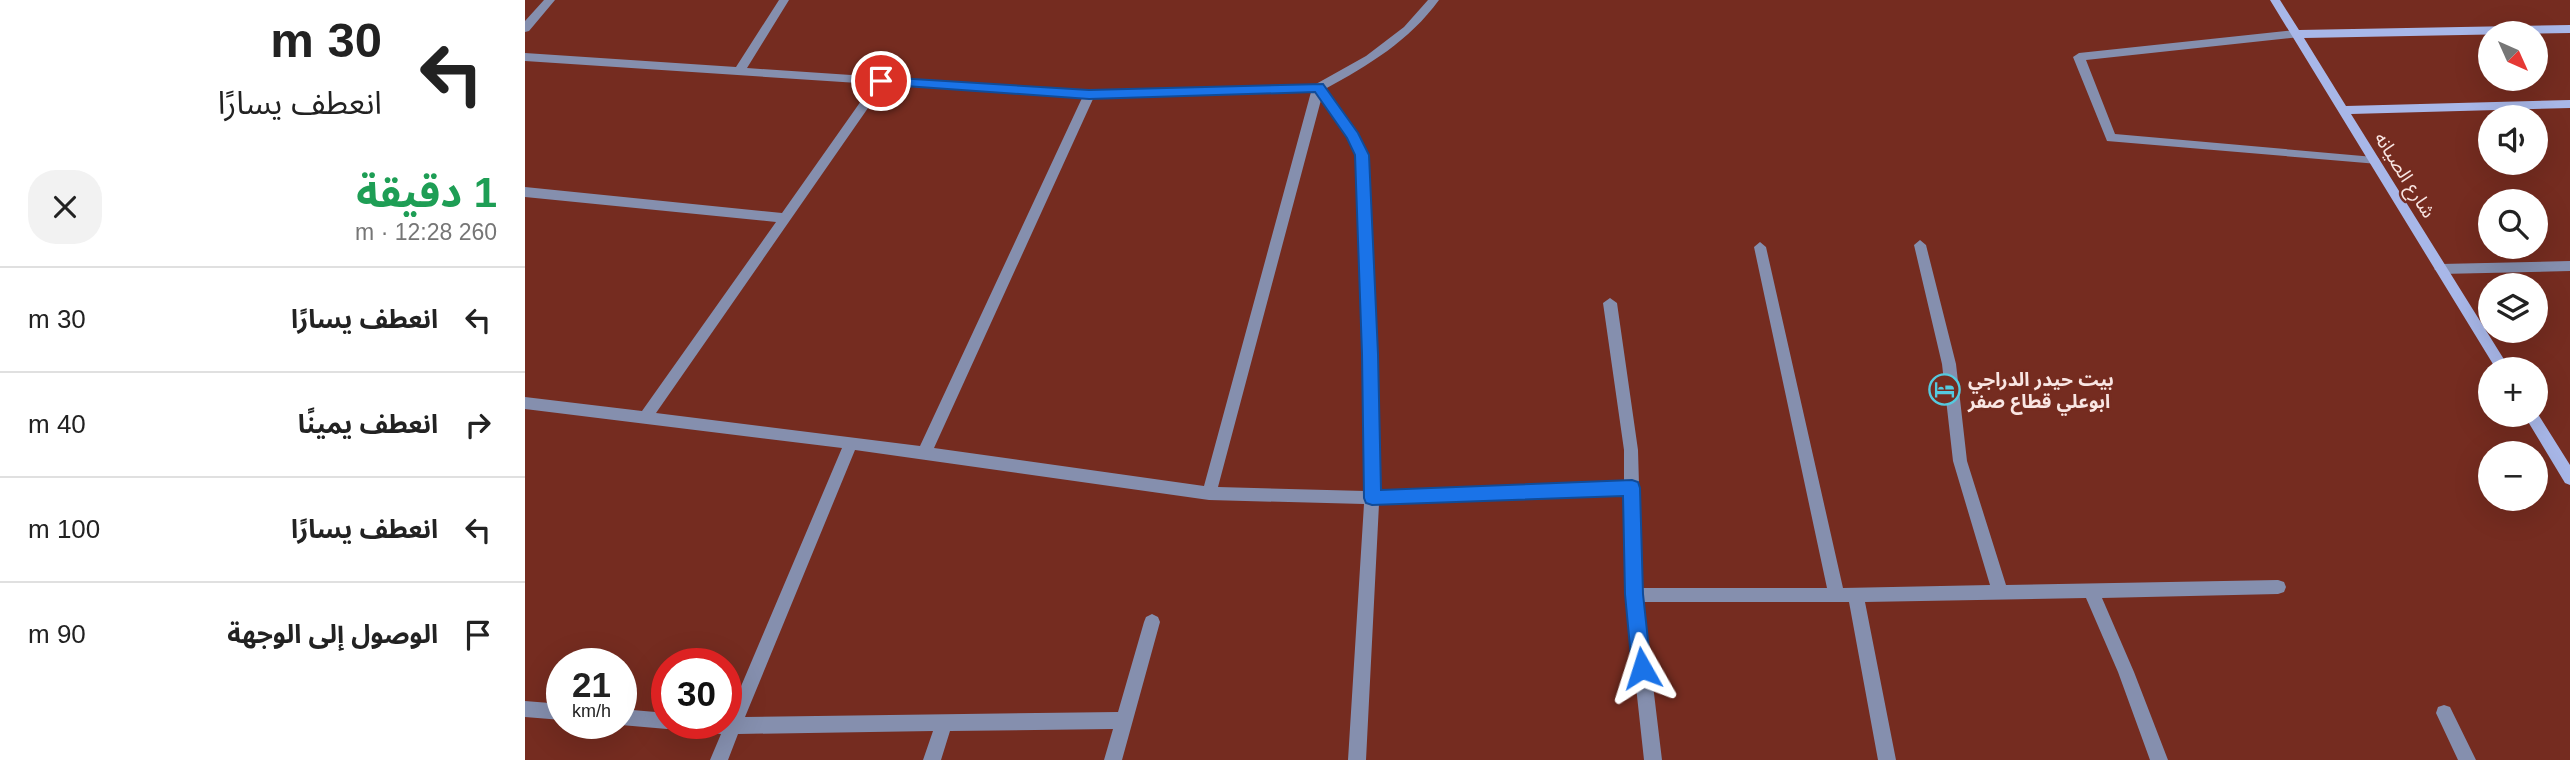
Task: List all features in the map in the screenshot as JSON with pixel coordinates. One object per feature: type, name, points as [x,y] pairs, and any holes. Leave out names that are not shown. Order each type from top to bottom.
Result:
[{"type":"street","points":[[525,28],[550,0]]},
{"type":"street","points":[[739,71],[784,0]]},
{"type":"street","points":[[525,57],[1089,95],[1318,88],[1370,59],[1408,30],[1434,0]]},
{"type":"street","name":"شارع الصيانه","points":[[2275,0],[2496,357]]},
{"type":"street","points":[[2374,161],[2111,138],[2079,57],[2296,34],[2570,29]]},
{"type":"street","points":[[645,418],[881,81]]},
{"type":"street","points":[[1209,493],[1318,88]]},
{"type":"street","points":[[1318,88],[1348,129],[1362,155],[1370,354],[1372,498],[1370,589],[1360,684],[1357,760]]},
{"type":"street","points":[[924,453],[1089,95]]},
{"type":"street","points":[[2342,110],[2570,104]]},
{"type":"street","points":[[525,192],[786,218]]},
{"type":"street","points":[[1920,245],[1949,364],[1960,461],[2000,593]]},
{"type":"street","points":[[1760,247],[1837,595]]},
{"type":"street","points":[[2441,269],[2570,266]]},
{"type":"street","points":[[1610,303],[1631,450],[1634,594],[1653,760]]},
{"type":"street","points":[[525,404],[851,443],[1209,493],[1372,498],[1632,488]]},
{"type":"street","points":[[2539,427],[2569,475]]},
{"type":"street","points":[[742,704],[851,443]]},
{"type":"street","points":[[1634,594],[1856,595],[2278,587]]},
{"type":"street","points":[[2091,591],[2159,760]]},
{"type":"street","points":[[1856,595],[1887,760]]},
{"type":"street","points":[[1112,760],[1152,622]]},
{"type":"street","points":[[525,709],[546,711]]},
{"type":"street","points":[[2444,713],[2467,760]]},
{"type":"street","points":[[742,726],[1124,720]]},
{"type":"street","points":[[932,760],[944,723]]},
{"type":"street","points":[[719,760],[728,739]]},
{"type":"place","name":"بيت حيدر الدراجي ابوعلي قطاع صفر","points":[[1945,390]]},
{"type":"route","points":[[881,81],[1089,95],[1318,88],[1353,136],[1362,155],[1370,354],[1372,498],[1632,488],[1634,594],[1642,668]]}]
